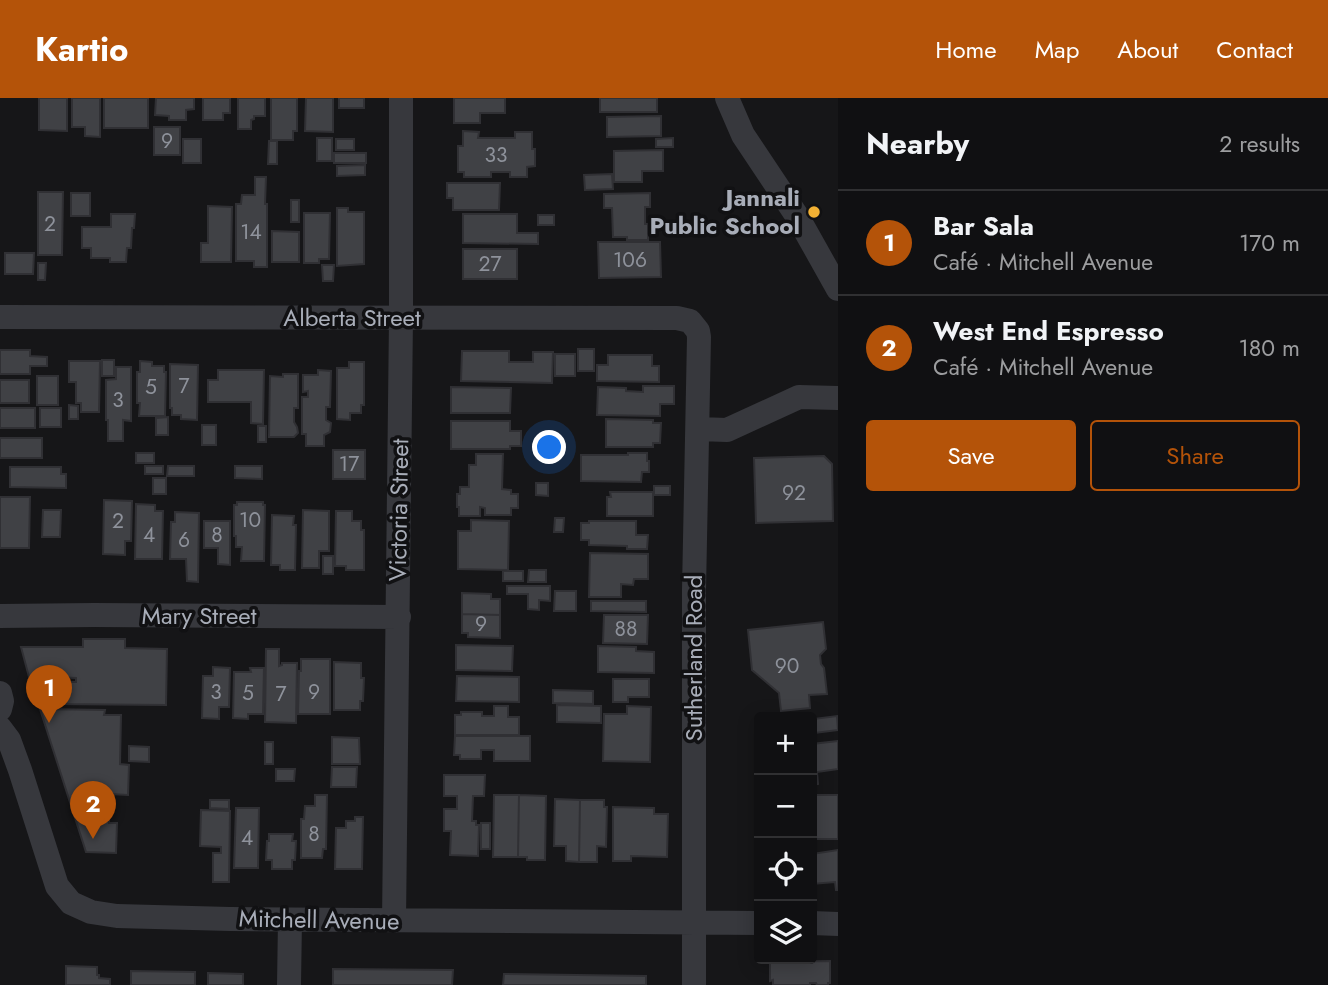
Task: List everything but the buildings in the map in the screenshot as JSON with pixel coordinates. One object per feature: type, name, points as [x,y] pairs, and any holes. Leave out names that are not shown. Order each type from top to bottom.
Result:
[{"type":"street","name":"Victoria Street","points":[[394,921],[401,98]]},
{"type":"street","points":[[727,98],[743,135],[797,216],[838,289]]},
{"type":"street","name":"Alberta Street","points":[[0,317],[677,318],[690,321],[698,331]]},
{"type":"street","name":"Sutherland Road","points":[[694,985],[694,590],[698,331]]},
{"type":"street","points":[[698,429],[727,430],[799,397],[838,398]]},
{"type":"street","name":"Mary Street","points":[[0,616],[398,617]]},
{"type":"street","points":[[0,692],[0,709]]},
{"type":"street","name":"Mitchell Avenue","points":[[0,728],[9,740],[57,886],[71,903],[91,912],[117,916],[290,920],[754,923]]},
{"type":"street","points":[[289,985],[290,920]]},
{"type":"street","points":[[817,923],[838,924]]},
{"type":"place","name":"Jannali Public School","points":[[814,212]]},
{"type":"place","name":"Bar Sala","points":[[49,723]]},
{"type":"place","name":"West End Espresso","points":[[93,839]]}]
